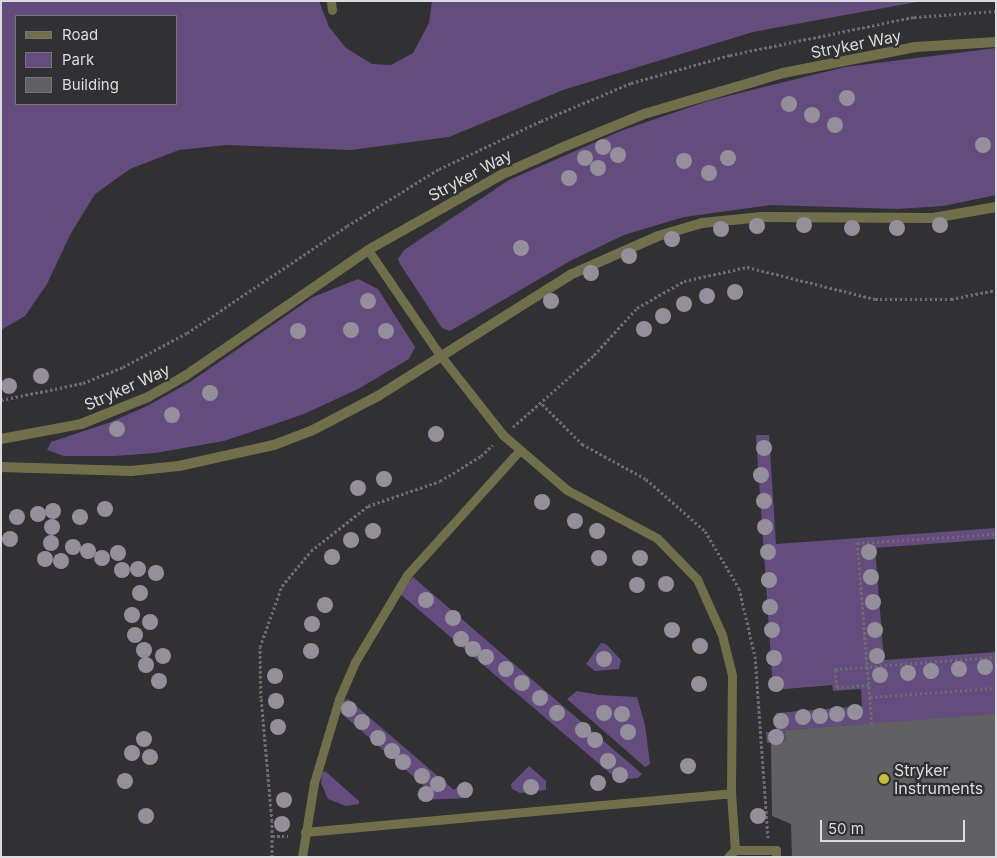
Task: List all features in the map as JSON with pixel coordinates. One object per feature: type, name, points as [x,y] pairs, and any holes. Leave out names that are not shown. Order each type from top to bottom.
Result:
[{"type":"street","name":"Stryker Way","points":[[1,439],[81,424],[148,397],[185,376],[368,250],[503,174],[644,114],[783,73],[916,48],[996,42]]},
{"type":"street","points":[[1,468],[131,471],[233,456],[274,445],[341,417],[572,274],[613,253],[676,231],[710,222],[762,217],[907,219],[996,206]]},
{"type":"lane","points":[[368,250],[440,355],[493,425],[519,451],[567,490],[657,538],[697,578],[722,635],[732,675],[732,853],[776,850],[776,857]]},
{"type":"lane","points":[[302,857],[304,832],[314,783],[339,699],[389,600],[407,575],[519,451]]},
{"type":"lane","points":[[304,832],[731,792]]},
{"type":"path","points":[[872,724],[857,543],[996,534]]},
{"type":"path","points":[[869,685],[837,687],[835,669],[996,657]]},
{"type":"path","points":[[870,697],[996,688]]},
{"type":"path","points":[[272,836],[288,836]]},
{"type":"green space","points":[[1,1],[319,1],[329,27],[346,48],[372,64],[391,65],[413,53],[429,23],[432,1],[922,1],[753,32],[563,90],[449,137],[351,150],[227,145],[179,150],[130,169],[95,194],[70,235],[47,284],[25,316],[1,330]]},
{"type":"green space","points":[[996,48],[996,195],[943,206],[897,209],[771,205],[684,217],[624,235],[570,261],[450,331],[442,328],[398,259],[404,250],[509,180],[623,130],[708,101],[845,67]]},
{"type":"green space","points":[[358,279],[378,289],[415,347],[409,359],[358,389],[304,414],[224,441],[155,453],[114,456],[64,456],[47,450],[51,442],[111,422],[149,405],[190,382],[313,297]]},
{"type":"green space","points":[[756,435],[769,435],[776,544],[996,528],[996,539],[875,548],[884,660],[996,652],[996,715],[784,730],[786,741],[767,743],[766,732],[776,732],[776,713],[862,706],[861,689],[833,691],[832,685],[773,690]]},
{"type":"green space","points":[[413,577],[642,774],[638,778],[618,780],[399,593]]},
{"type":"green space","points":[[601,643],[606,644],[621,660],[619,669],[595,671],[586,664]]},
{"type":"green space","points":[[577,691],[600,695],[637,697],[645,725],[650,764],[645,767],[567,699]]},
{"type":"green space","points":[[348,699],[454,790],[465,781],[471,786],[472,794],[468,798],[419,800],[417,794],[424,786],[341,713],[343,701]]},
{"type":"green space","points":[[529,766],[546,781],[546,790],[520,793],[512,789],[511,784]]},
{"type":"green space","points":[[325,771],[359,801],[359,804],[346,806],[328,799],[321,783],[322,773]]},
{"type":"building","name":"Stryker Instruments","points":[[996,714],[996,857],[792,857],[791,824],[772,816],[771,742],[786,741],[784,730]]},
{"type":"place","name":"Stryker Instruments","points":[[884,779]]}]
